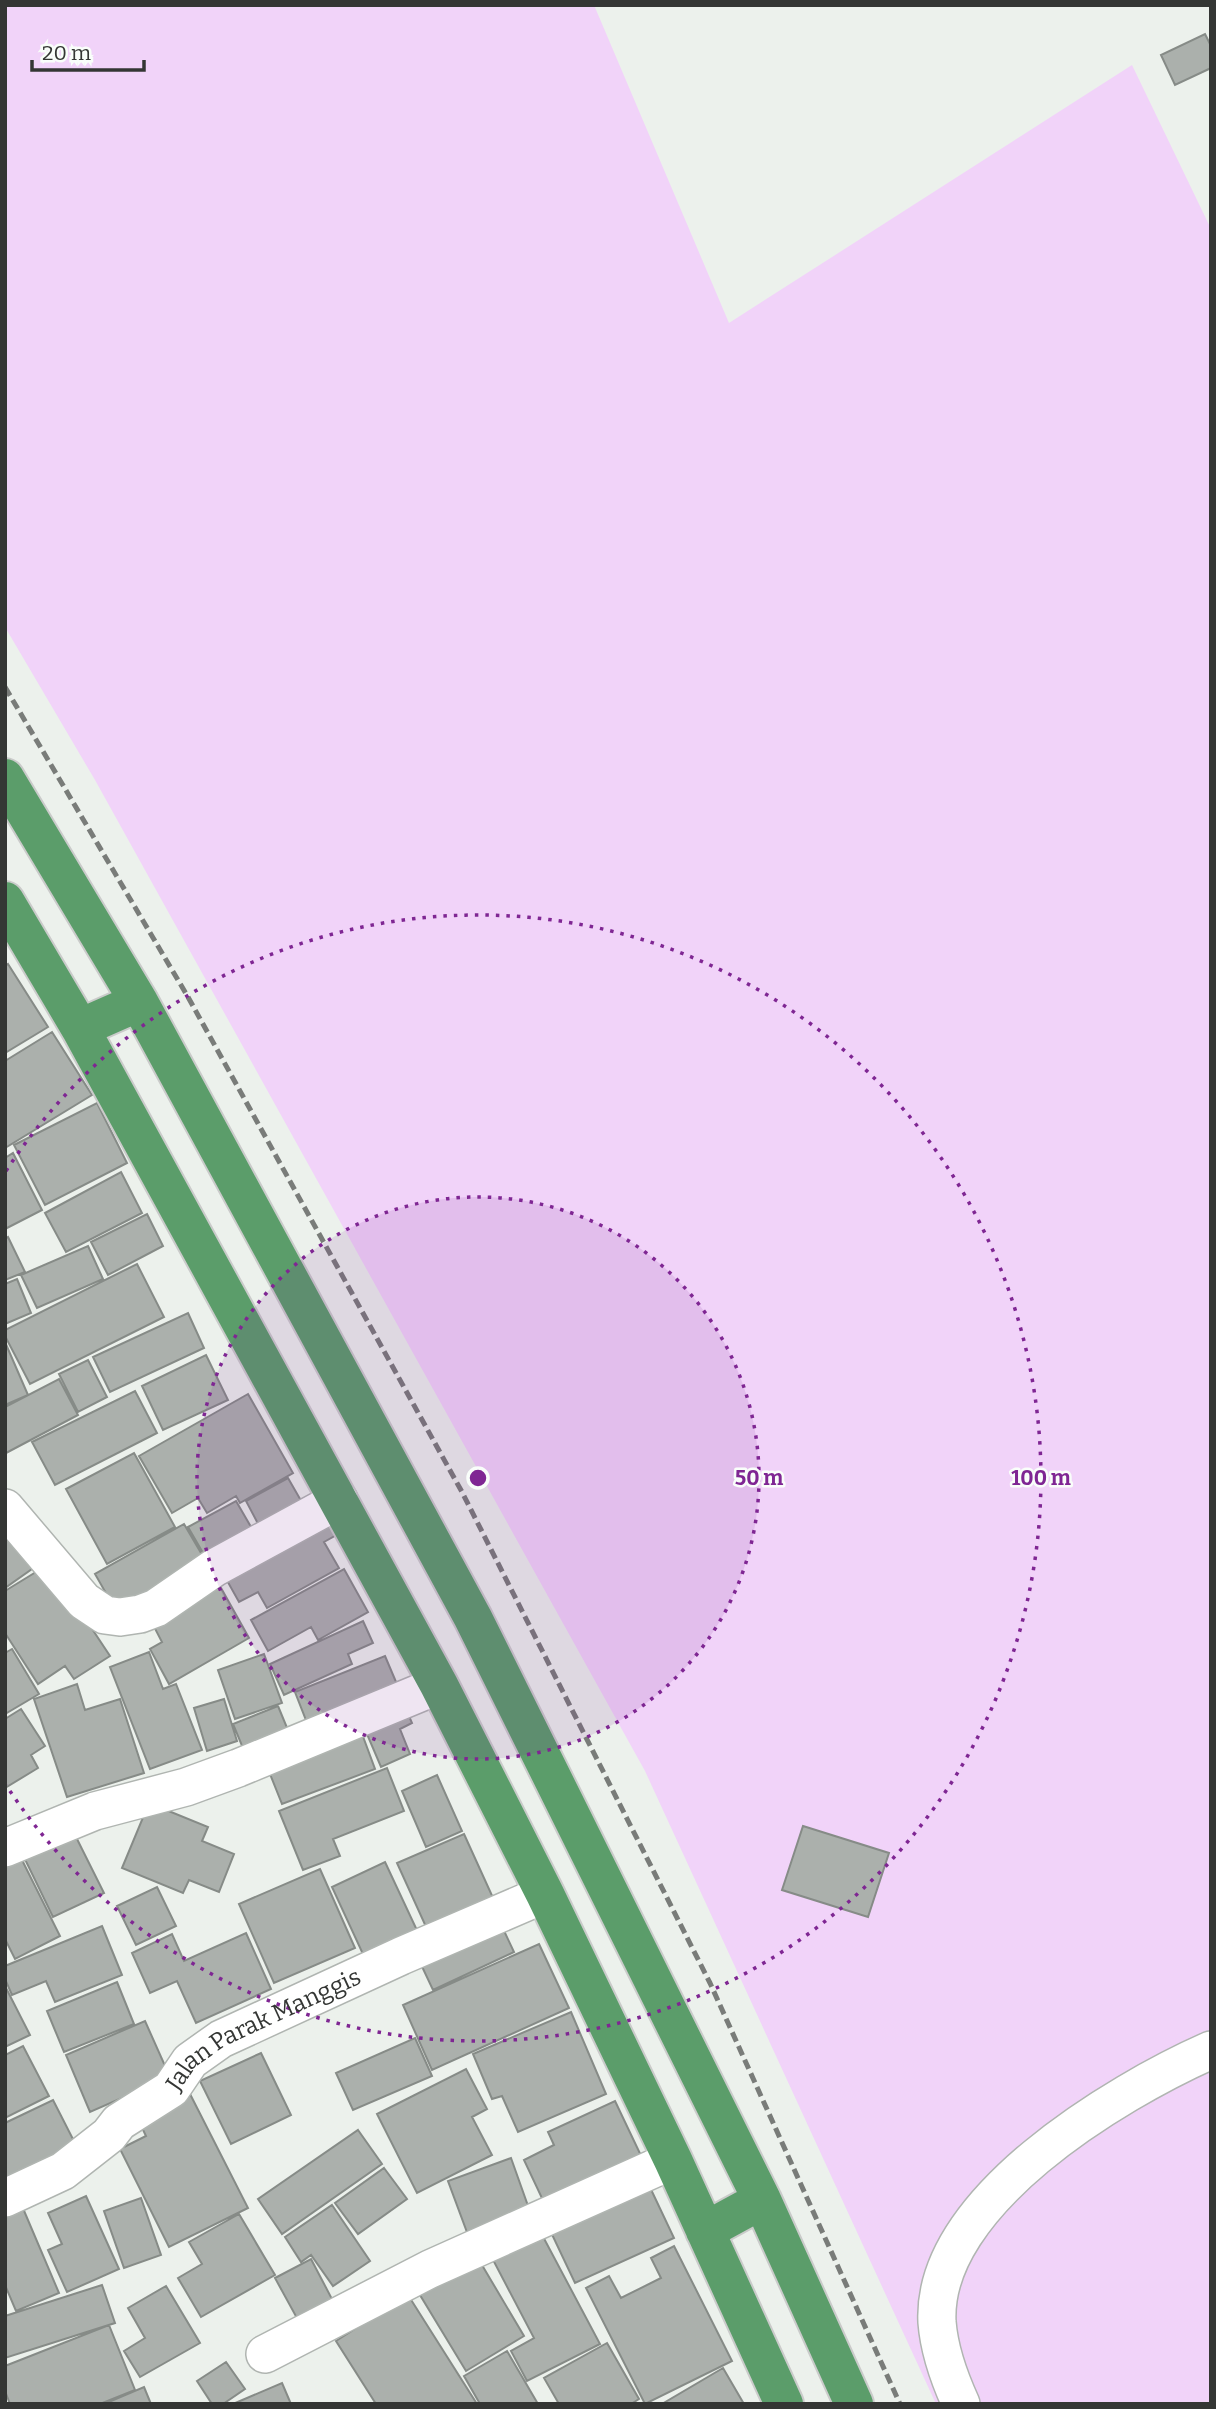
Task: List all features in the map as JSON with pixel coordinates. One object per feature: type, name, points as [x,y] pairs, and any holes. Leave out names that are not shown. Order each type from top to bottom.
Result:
[{"type":"highway","points":[[5,778],[139,1002],[473,1618],[762,2200],[854,2404]]},
{"type":"highway","points":[[5,901],[80,1028],[439,1685],[545,1894],[673,2160],[784,2404]]},
{"type":"highway","points":[[80,1028],[139,1002]]},
{"type":"highway","points":[[705,2231],[762,2200]]},
{"type":"street","points":[[5,1508],[84,1601],[105,1615],[120,1617],[156,1608],[214,1569],[339,1500]]},
{"type":"street","points":[[5,1848],[95,1811],[186,1787],[237,1768],[439,1685]]},
{"type":"street","name":"Jalan Parak Manggis","points":[[5,2198],[63,2171],[109,2135],[119,2122],[171,2089],[190,2061],[221,2039],[401,1956],[545,1894]]},
{"type":"street","points":[[961,2404],[949,2377],[937,2322],[942,2282],[957,2244],[982,2211],[1016,2174],[1086,2119],[1142,2084],[1211,2050]]},
{"type":"street","points":[[265,2354],[430,2269],[673,2160]]},
{"type":"shaded area","points":[[5,5],[594,5],[729,323],[1132,65],[1211,229],[1211,2404],[936,2404],[645,1771],[95,780],[5,627]]},
{"type":"building","points":[[1205,34],[1211,46],[1211,68],[1175,85],[1161,55]]},
{"type":"building","points":[[8,964],[48,1027],[5,1053],[5,966]]},
{"type":"building","points":[[52,1032],[92,1095],[5,1148],[5,1061]]},
{"type":"building","points":[[97,1103],[127,1163],[45,1205],[14,1145]]},
{"type":"building","points":[[13,1153],[42,1210],[5,1229],[5,1158]]},
{"type":"building","points":[[121,1172],[142,1213],[66,1252],[45,1213]]},
{"type":"building","points":[[147,1214],[163,1246],[108,1275],[91,1242]]},
{"type":"building","points":[[8,1237],[25,1272],[5,1280],[5,1239]]},
{"type":"building","points":[[88,1246],[103,1279],[37,1308],[21,1275]]},
{"type":"building","points":[[137,1264],[164,1317],[30,1384],[5,1336],[5,1330]]},
{"type":"building","points":[[17,1279],[31,1313],[5,1324],[5,1284]]},
{"type":"building","points":[[188,1313],[204,1348],[110,1392],[93,1357]]},
{"type":"building","points":[[5,1342],[28,1395],[5,1405]]},
{"type":"building","points":[[206,1355],[228,1400],[163,1430],[142,1386]]},
{"type":"building","points":[[88,1360],[107,1397],[78,1412],[59,1374]]},
{"type":"building","points":[[59,1379],[78,1415],[6,1453],[5,1407]]},
{"type":"building","points":[[135,1391],[157,1433],[55,1485],[32,1442]]},
{"type":"building","points":[[248,1394],[293,1473],[240,1503],[236,1496],[207,1513],[198,1498],[172,1513],[139,1456]]},
{"type":"building","points":[[134,1453],[175,1527],[107,1564],[66,1489]]},
{"type":"building","points":[[288,1478],[307,1511],[264,1535],[246,1501]]},
{"type":"building","points":[[236,1501],[258,1539],[210,1565],[188,1527]]},
{"type":"building","points":[[324,1509],[338,1534],[324,1542],[339,1568],[267,1608],[258,1592],[239,1602],[220,1568]]},
{"type":"building","points":[[5,1515],[39,1564],[5,1588]]},
{"type":"building","points":[[184,1524],[211,1570],[119,1616],[95,1574]]},
{"type":"building","points":[[49,1564],[110,1656],[74,1679],[65,1666],[38,1684],[5,1633],[5,1591]]},
{"type":"building","points":[[344,1569],[368,1612],[318,1640],[311,1627],[268,1651],[251,1620]]},
{"type":"building","points":[[216,1579],[249,1638],[169,1684],[150,1649],[162,1642],[149,1617]]},
{"type":"building","points":[[363,1621],[373,1643],[348,1654],[352,1664],[284,1695],[270,1664]]},
{"type":"building","points":[[12,1649],[39,1694],[5,1714],[5,1653]]},
{"type":"building","points":[[149,1652],[163,1689],[176,1684],[202,1750],[150,1769],[110,1667]]},
{"type":"building","points":[[264,1654],[282,1703],[235,1719],[218,1670]]},
{"type":"building","points":[[385,1656],[402,1696],[311,1733],[295,1692]]},
{"type":"building","points":[[77,1684],[85,1710],[120,1699],[144,1773],[67,1797],[34,1699]]},
{"type":"building","points":[[224,1699],[237,1741],[207,1751],[194,1708]]},
{"type":"building","points":[[403,1702],[412,1723],[400,1729],[410,1754],[381,1767],[361,1720]]},
{"type":"building","points":[[278,1706],[290,1735],[245,1753],[233,1724]]},
{"type":"building","points":[[21,1709],[45,1746],[31,1755],[38,1768],[5,1788],[5,1719]]},
{"type":"building","points":[[358,1723],[375,1769],[282,1804],[264,1759]]},
{"type":"building","points":[[387,1768],[404,1811],[333,1839],[340,1856],[303,1870],[279,1811]]},
{"type":"building","points":[[437,1775],[462,1831],[426,1847],[402,1791]]},
{"type":"building","points":[[149,1803],[208,1827],[202,1841],[234,1854],[219,1892],[189,1880],[183,1893],[122,1868]]},
{"type":"building","points":[[70,1825],[104,1893],[53,1917],[20,1849]]},
{"type":"building","points":[[803,1826],[889,1853],[868,1917],[782,1890]]},
{"type":"building","points":[[464,1834],[494,1900],[427,1929],[397,1863]]},
{"type":"building","points":[[17,1850],[60,1936],[15,1959],[5,1939],[5,1856]]},
{"type":"building","points":[[385,1862],[422,1941],[368,1965],[332,1887]]},
{"type":"building","points":[[320,1869],[355,1948],[274,1983],[239,1904]]},
{"type":"building","points":[[157,1887],[176,1926],[136,1945],[117,1906]]},
{"type":"building","points":[[498,1918],[514,1952],[433,1990],[417,1956]]},
{"type":"building","points":[[102,1926],[122,1975],[55,2002],[46,1981],[12,1995],[5,1979],[5,1966]]},
{"type":"building","points":[[246,1933],[271,1989],[196,2023],[177,1981],[150,1993],[132,1953],[172,1934],[184,1961]]},
{"type":"building","points":[[539,1944],[569,2008],[432,2070],[403,2005]]},
{"type":"building","points":[[117,1982],[134,2024],[64,2052],[47,2011]]},
{"type":"building","points":[[5,1986],[30,2035],[5,2047]]},
{"type":"building","points":[[571,2012],[606,2094],[518,2132],[502,2096],[492,2099],[473,2054]]},
{"type":"building","points":[[145,2021],[170,2077],[90,2112],[66,2055]]},
{"type":"building","points":[[415,2038],[432,2076],[353,2110],[336,2073]]},
{"type":"building","points":[[23,2046],[49,2096],[5,2118],[5,2055]]},
{"type":"building","points":[[261,2053],[291,2115],[231,2144],[200,2081]]},
{"type":"building","points":[[466,2069],[487,2109],[472,2117],[492,2155],[417,2193],[377,2114]]},
{"type":"building","points":[[189,2092],[248,2208],[169,2247],[120,2149],[146,2136],[137,2117]]},
{"type":"building","points":[[53,2100],[77,2147],[5,2181],[5,2123]]},
{"type":"building","points":[[615,2101],[645,2164],[548,2211],[524,2160],[554,2145],[548,2132]]},
{"type":"building","points":[[358,2130],[382,2164],[282,2234],[258,2199]]},
{"type":"building","points":[[511,2158],[533,2220],[471,2243],[448,2181]]},
{"type":"building","points":[[384,2168],[407,2199],[358,2234],[335,2203]]},
{"type":"building","points":[[647,2181],[674,2238],[575,2283],[548,2226]]},
{"type":"building","points":[[86,2196],[119,2269],[67,2292],[48,2250],[62,2244],[48,2213]]},
{"type":"building","points":[[141,2198],[161,2255],[124,2268],[104,2211]]},
{"type":"building","points":[[332,2205],[370,2261],[333,2286],[311,2255],[301,2262],[285,2237]]},
{"type":"building","points":[[22,2206],[59,2293],[16,2311],[5,2285],[5,2214]]},
{"type":"building","points":[[239,2214],[275,2275],[201,2317],[178,2278],[202,2264],[189,2242]]},
{"type":"building","points":[[540,2231],[600,2344],[527,2381],[511,2351],[534,2338],[491,2256]]},
{"type":"building","points":[[674,2246],[732,2361],[645,2404],[586,2288],[609,2276],[621,2298],[661,2278],[651,2258]]},
{"type":"building","points":[[311,2259],[333,2301],[298,2320],[275,2278]]},
{"type":"building","points":[[479,2260],[524,2336],[466,2371],[420,2295]]},
{"type":"building","points":[[102,2285],[115,2323],[5,2358],[5,2316]]},
{"type":"building","points":[[166,2286],[200,2343],[140,2377],[124,2351],[145,2338],[128,2308]]},
{"type":"building","points":[[408,2295],[477,2404],[376,2404],[336,2341]]},
{"type":"building","points":[[109,2325],[135,2390],[100,2404],[10,2404],[5,2391],[5,2366]]},
{"type":"building","points":[[607,2343],[639,2399],[631,2404],[559,2404],[544,2378]]},
{"type":"building","points":[[507,2351],[538,2404],[480,2404],[464,2376]]},
{"type":"building","points":[[226,2362],[245,2389],[223,2404],[212,2404],[197,2381]]},
{"type":"building","points":[[723,2368],[744,2404],[662,2404]]},
{"type":"building","points":[[282,2383],[291,2404],[233,2404]]},
{"type":"building","points":[[144,2387],[151,2404],[104,2404]]},
{"type":"railway","points":[[5,687],[188,997],[462,1492],[710,1983],[900,2404]]}]
